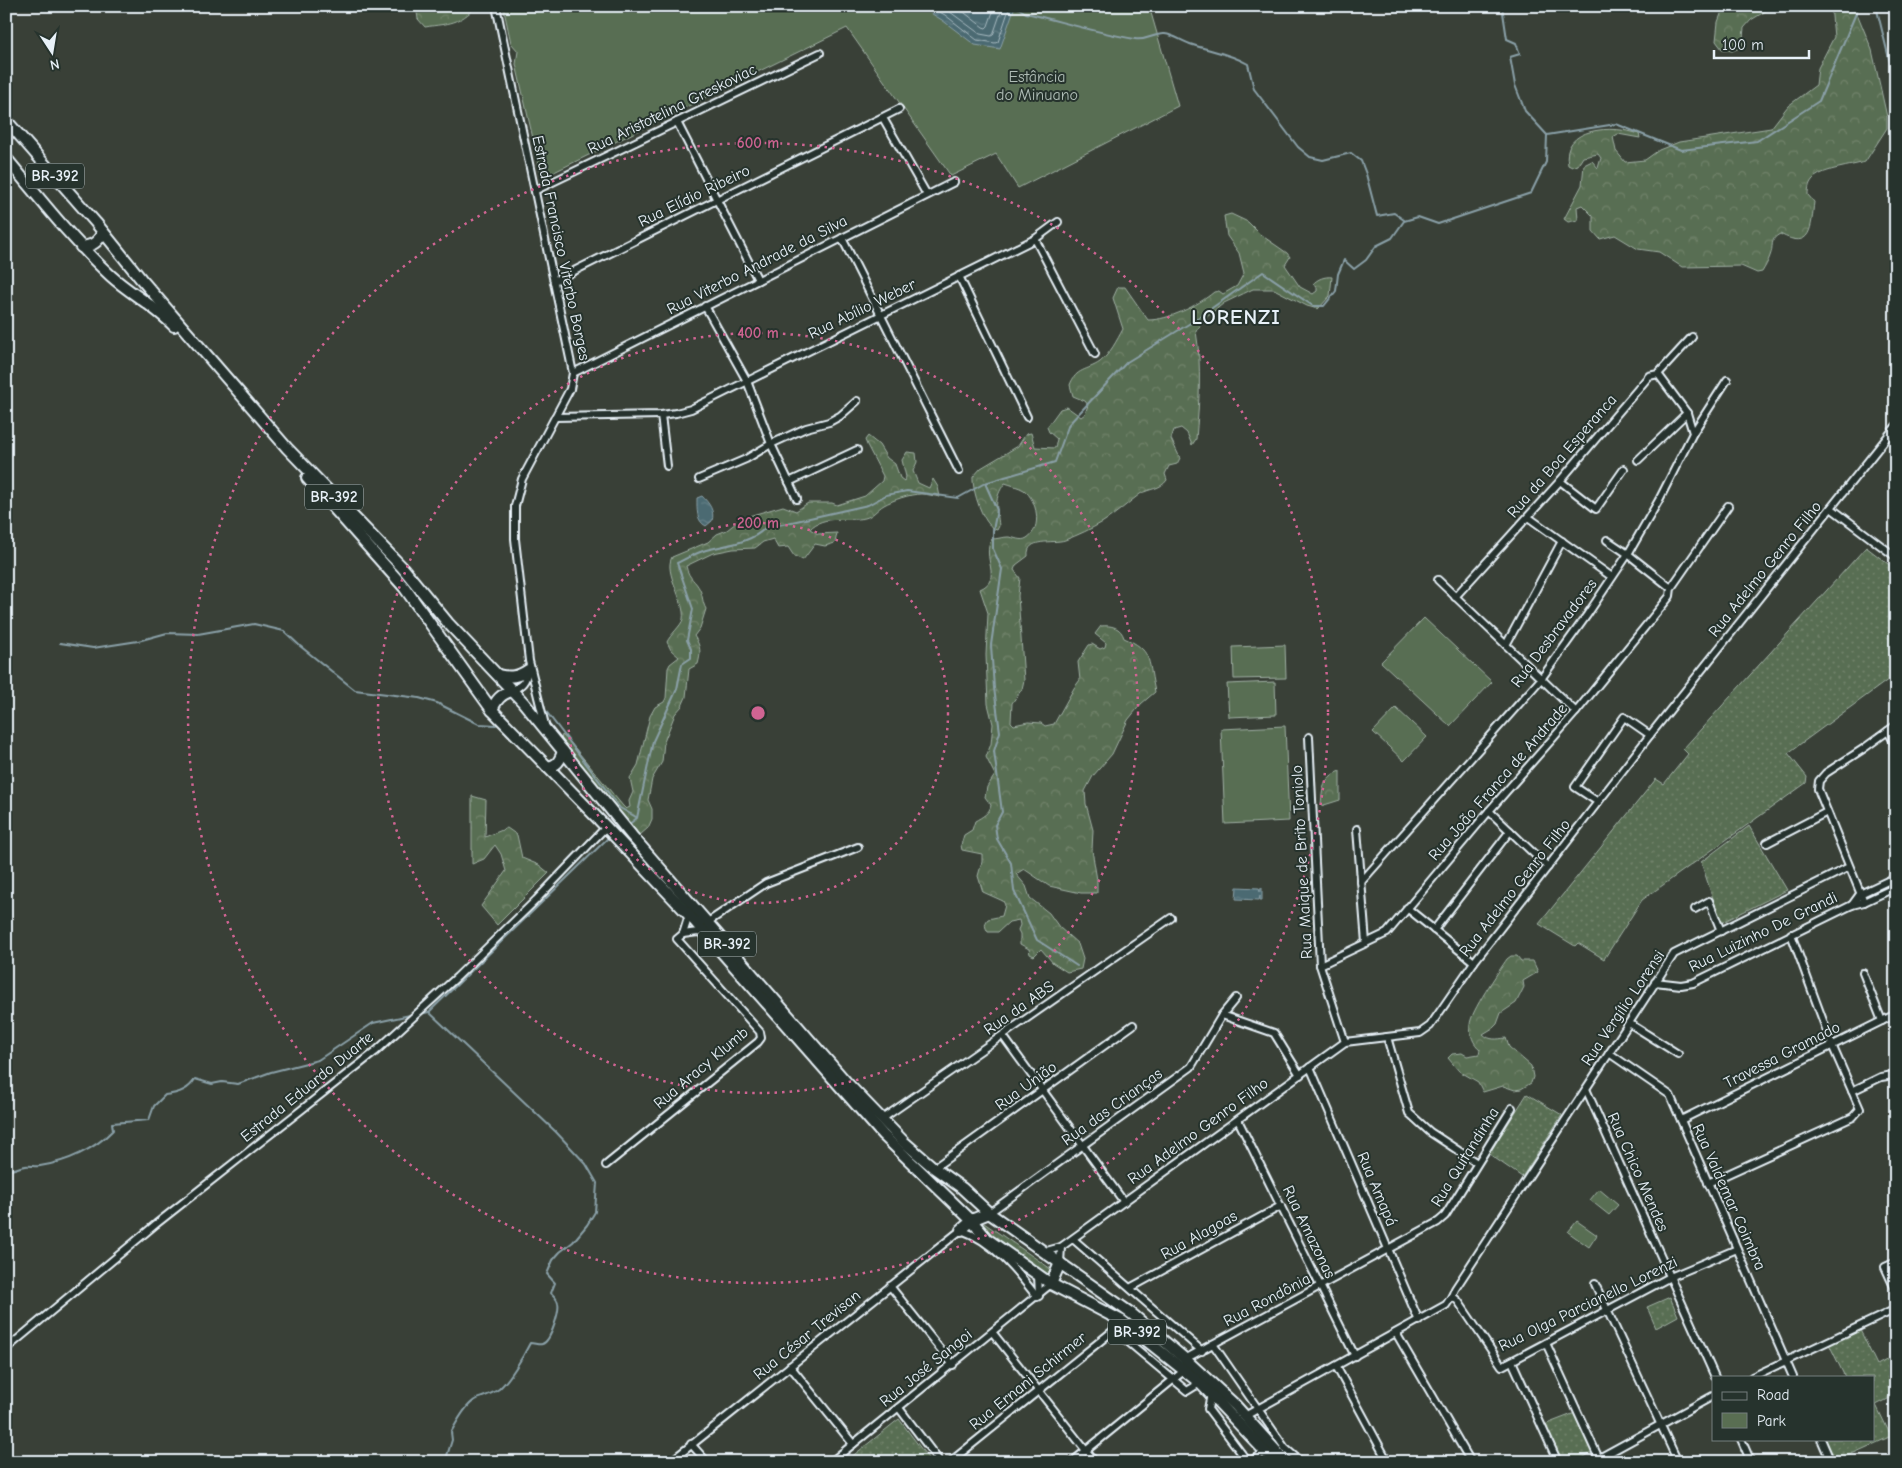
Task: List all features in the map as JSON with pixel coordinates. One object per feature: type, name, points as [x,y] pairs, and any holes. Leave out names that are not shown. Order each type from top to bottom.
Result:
[{"type":"highway","name":"BR-392","points":[[6,120],[103,232],[140,279],[287,448],[402,567],[448,623],[512,691],[627,830],[836,1070],[904,1142],[934,1168],[962,1188],[977,1222],[988,1239],[1052,1284],[1122,1321],[1185,1370],[1211,1393],[1275,1462]]},
{"type":"highway","name":"BR-392","points":[[6,158],[81,247],[113,277],[159,311],[178,330],[404,587],[492,710],[689,915],[883,1135],[962,1212],[977,1222],[1041,1251],[1132,1314],[1185,1359],[1245,1416],[1286,1462]]},
{"type":"highway","points":[[81,247],[94,244],[99,240],[103,232]]},
{"type":"highway","points":[[498,675],[520,676],[529,667]]},
{"type":"highway","points":[[492,710],[498,699],[506,692],[512,691]]},
{"type":"highway","points":[[547,767],[558,764],[563,751]]},
{"type":"highway","points":[[1052,1284],[1060,1263]]},
{"type":"street","name":"Estrada Francisco Viterbo Borges","points":[[496,6],[573,372],[570,389],[522,479],[515,506],[515,538],[529,667],[542,718],[548,733]]},
{"type":"street","name":"Rua Aristotelina Greskoviac","points":[[536,190],[820,53]]},
{"type":"street","name":"Rua Elídio Ribeiro","points":[[554,281],[899,110]]},
{"type":"street","points":[[883,118],[927,195]]},
{"type":"street","points":[[677,122],[758,280]]},
{"type":"street","name":"Rua Viterbo Andrade da Silva","points":[[573,372],[954,182]]},
{"type":"street","name":"Rua Abílio Weber","points":[[555,417],[661,415],[691,409],[1034,239],[1058,222]]},
{"type":"street","points":[[842,238],[959,471]]},
{"type":"street","points":[[1034,239],[1095,354]]},
{"type":"street","points":[[959,276],[1027,417]]},
{"type":"street","points":[[705,306],[747,381],[771,444],[797,499]]},
{"type":"street","name":"Rua da Boa Esperanca","points":[[1455,597],[1560,481],[1649,376],[1658,374],[1692,337]]},
{"type":"street","points":[[1658,374],[1687,413],[1694,433]]},
{"type":"street","name":"Rua Desbravadores","points":[[1361,882],[1540,678],[1587,615],[1628,554],[1694,433],[1727,380]]},
{"type":"street","points":[[700,479],[752,456],[771,444],[806,428],[829,422],[840,416],[857,401]]},
{"type":"street","points":[[1638,460],[1687,413]]},
{"type":"street","points":[[661,415],[667,466]]},
{"type":"street","name":"Rua Adelmo Genro Filho","points":[[1041,1251],[1045,1253],[1061,1247],[1345,1042],[1420,1033],[1430,1026],[1474,962],[1650,735],[1896,426]]},
{"type":"street","points":[[789,482],[857,450]]},
{"type":"street","points":[[1560,481],[1596,509],[1624,469]]},
{"type":"street","name":"Rua João Franca de Andrade","points":[[1320,965],[1387,933],[1489,811],[1576,712],[1670,596],[1671,588],[1728,506]]},
{"type":"street","points":[[1832,508],[1896,557]]},
{"type":"street","points":[[1528,517],[1612,577]]},
{"type":"street","points":[[1607,540],[1671,588]]},
{"type":"street","points":[[1506,645],[1562,542]]},
{"type":"street","points":[[1438,580],[1576,712]]},
{"type":"street","points":[[512,691],[526,680],[529,667]]},
{"type":"street","points":[[1598,802],[1576,787],[1624,717],[1650,735]]},
{"type":"street","points":[[1849,867],[1818,790],[1820,781],[1826,773],[1896,725]]},
{"type":"street","points":[[1888,731],[1896,746]]},
{"type":"street","name":"Rua Maique de Brito Toniolo","points":[[1309,737],[1320,965],[1345,1042]]},
{"type":"street","points":[[1489,811],[1548,867]]},
{"type":"street","points":[[1767,843],[1827,812]]},
{"type":"street","name":"Estrada Eduardo Duarte","points":[[6,1349],[156,1224],[375,1052],[457,977],[536,900],[606,827]]},
{"type":"street","points":[[1358,829],[1366,943]]},
{"type":"street","points":[[1434,930],[1510,831]]},
{"type":"street","points":[[708,922],[766,883],[858,847]]},
{"type":"street","name":"Rua Luizinho De Grandi","points":[[1655,982],[1681,985],[1693,982],[1852,905],[1864,902],[1849,867]]},
{"type":"street","name":"Rua Vergílio Lorensi","points":[[1452,1296],[1454,1289],[1674,954],[1849,867]]},
{"type":"street","points":[[1860,894],[1896,877]]},
{"type":"street","points":[[1864,902],[1896,887]]},
{"type":"street","name":"Rua Luizinho De Grandi","points":[[1852,905],[1860,894]]},
{"type":"street","points":[[1695,909],[1708,901],[1711,902],[1721,931]]},
{"type":"street","points":[[1407,908],[1474,962]]},
{"type":"street","points":[[680,937],[689,915]]},
{"type":"street","name":"Rua da ABS","points":[[882,1119],[1171,918]]},
{"type":"street","points":[[680,937],[698,932],[706,934]]},
{"type":"street","points":[[1708,1183],[1853,1117],[1860,1109],[1832,1045],[1791,934]]},
{"type":"street","name":"Rua Aracy Klumb","points":[[606,1165],[761,1038],[760,1032],[680,937]]},
{"type":"street","points":[[1863,973],[1882,1021]]},
{"type":"street","name":"Rua das Crianças","points":[[977,1222],[1191,1067],[1222,1015],[1236,998]]},
{"type":"street","name":"Travessa Gramado","points":[[1681,1120],[1896,1014]]},
{"type":"street","points":[[1222,1015],[1274,1033],[1300,1075]]},
{"type":"street","points":[[1629,1023],[1678,1054]]},
{"type":"street","name":"Rua União","points":[[934,1168],[1133,1025]]},
{"type":"street","points":[[1003,1036],[1124,1202]]},
{"type":"street","points":[[1387,1037],[1409,1113],[1430,1132],[1478,1163]]},
{"type":"street","name":"Rua Valdemar Coimbra","points":[[1609,1053],[1670,1095],[1793,1376]]},
{"type":"street","name":"Rua Amapá","points":[[1310,1067],[1419,1321]]},
{"type":"street","points":[[1852,1091],[1881,1076],[1893,1075],[1896,1078]]},
{"type":"street","name":"Rua Chico Mendes","points":[[1586,1089],[1715,1376]]},
{"type":"street","name":"Rua Quitandinha","points":[[1388,1249],[1438,1222],[1445,1216],[1512,1108]]},
{"type":"street","name":"Rua Amazonas","points":[[1238,1120],[1355,1356]]},
{"type":"street","name":"Rua Alagoas","points":[[1130,1288],[1281,1206]]},
{"type":"street","points":[[977,1222],[970,1233],[998,1253],[1038,1296]]},
{"type":"street","name":"Rua César Trevisan","points":[[670,1462],[890,1286],[977,1222]]},
{"type":"street","points":[[1072,1239],[1202,1350]]},
{"type":"street","points":[[1060,1263],[1061,1247]]},
{"type":"street","name":"Rua Rondônia","points":[[1185,1359],[1388,1249]]},
{"type":"street","name":"Rua Olga Parcianello Lorenzi","points":[[1452,1296],[1458,1301],[1502,1366],[1670,1277],[1737,1249]]},
{"type":"street","points":[[1896,1262],[1885,1267],[1896,1291]]},
{"type":"street","points":[[1038,1275],[1038,1296]]},
{"type":"street","name":"Rua José Sangoi","points":[[831,1462],[1052,1284]]},
{"type":"street","points":[[1596,1284],[1678,1462]]},
{"type":"street","points":[[890,1286],[953,1365]]},
{"type":"street","points":[[1245,1416],[1419,1321],[1446,1305],[1452,1296]]},
{"type":"street","points":[[1754,1376],[1896,1309]]},
{"type":"street","name":"Rua Ernani Schirmer","points":[[950,1462],[1114,1330],[1122,1321]]},
{"type":"street","points":[[1114,1330],[1187,1391],[1200,1383]]},
{"type":"street","points":[[993,1333],[1095,1462]]},
{"type":"street","points":[[1396,1333],[1471,1462]]},
{"type":"street","points":[[1546,1343],[1600,1460]]},
{"type":"street","points":[[1213,1344],[1285,1448],[1301,1462]]},
{"type":"street","points":[[1512,1361],[1558,1462]]},
{"type":"street","points":[[790,1366],[853,1444]]},
{"type":"street","points":[[1336,1366],[1388,1462]]},
{"type":"street","points":[[1072,1462],[1185,1370]]},
{"type":"street","points":[[1211,1393],[1208,1409],[1249,1462],[1266,1452]]},
{"type":"street","points":[[1592,1462],[1600,1460],[1712,1397]]},
{"type":"street","points":[[899,1408],[940,1462]]},
{"type":"street","points":[[1741,1440],[1751,1462]]},
{"type":"street","points":[[1821,1440],[1831,1462]]},
{"type":"street","points":[[692,1444],[707,1462]]},
{"type":"green space","points":[[416,6],[477,6],[459,20],[425,27],[418,19]]},
{"type":"green space","name":"Estância do Minuano","points":[[503,6],[1149,6],[1178,106],[1018,188],[996,154],[951,176],[847,28],[542,178],[516,64],[518,51],[511,43]]},
{"type":"green space","points":[[1724,6],[1774,6],[1751,20],[1744,28],[1742,47],[1732,51],[1722,49],[1716,41],[1718,22]]},
{"type":"green space","points":[[1831,6],[1854,6],[1872,50],[1887,117],[1887,128],[1865,162],[1825,172],[1813,179],[1808,190],[1808,195],[1814,202],[1808,234],[1798,240],[1780,234],[1774,238],[1771,253],[1762,272],[1757,273],[1741,266],[1682,267],[1659,252],[1638,249],[1615,235],[1600,239],[1593,231],[1593,216],[1582,205],[1577,207],[1578,220],[1568,222],[1564,219],[1582,185],[1584,165],[1592,161],[1598,168],[1601,158],[1598,154],[1583,157],[1578,165],[1572,167],[1568,165],[1568,152],[1572,142],[1580,136],[1603,130],[1628,131],[1639,134],[1640,138],[1618,134],[1613,137],[1616,151],[1625,162],[1645,160],[1659,150],[1679,142],[1771,128],[1788,106],[1816,85],[1818,68],[1834,37]]},
{"type":"green space","points":[[1231,214],[1248,222],[1261,235],[1287,253],[1290,257],[1285,265],[1300,287],[1313,294],[1317,291],[1317,287],[1313,284],[1315,282],[1324,277],[1332,277],[1330,296],[1318,309],[1307,306],[1274,289],[1253,289],[1224,303],[1207,317],[1196,331],[1199,398],[1196,439],[1192,445],[1187,433],[1181,428],[1174,430],[1171,439],[1180,458],[1177,464],[1169,466],[1165,474],[1167,480],[1158,487],[1140,494],[1108,519],[1089,529],[1065,540],[1041,542],[1031,546],[1028,556],[1016,565],[1014,570],[1020,578],[1018,596],[1024,680],[1022,689],[1012,703],[1011,722],[1014,725],[1028,722],[1041,723],[1045,726],[1054,724],[1080,680],[1078,662],[1089,645],[1092,644],[1100,649],[1105,647],[1106,643],[1095,634],[1101,626],[1112,626],[1118,629],[1124,638],[1133,642],[1144,651],[1149,662],[1155,692],[1141,704],[1128,720],[1112,754],[1093,776],[1085,791],[1086,804],[1093,830],[1092,850],[1097,880],[1097,893],[1081,893],[1049,886],[1024,869],[1016,874],[1026,886],[1030,898],[1049,913],[1059,927],[1078,944],[1083,959],[1081,969],[1067,972],[1053,963],[1041,949],[1034,956],[1030,954],[1029,949],[1020,944],[1019,920],[1009,922],[998,932],[988,932],[985,926],[988,919],[1002,916],[1005,905],[1003,901],[983,892],[978,876],[982,854],[962,850],[961,845],[964,835],[972,830],[975,821],[990,808],[991,805],[985,797],[987,787],[995,775],[986,757],[991,744],[993,724],[988,704],[986,655],[988,613],[980,589],[987,585],[990,580],[989,546],[992,539],[1008,537],[1027,538],[1035,528],[1037,521],[1035,507],[1029,495],[1022,489],[1005,483],[997,499],[999,526],[997,530],[992,527],[979,507],[974,490],[973,477],[981,468],[1018,446],[1026,434],[1031,433],[1035,447],[1055,448],[1057,439],[1049,432],[1047,427],[1060,409],[1067,407],[1081,417],[1085,414],[1088,405],[1085,401],[1073,396],[1070,385],[1075,376],[1104,359],[1123,329],[1113,298],[1118,287],[1125,287],[1148,320],[1174,315],[1191,307],[1214,292],[1219,291],[1223,294],[1237,286],[1244,273],[1239,253],[1227,236],[1224,216]]},
{"type":"green space","points":[[868,436],[879,445],[887,458],[895,464],[900,478],[904,481],[906,477],[902,460],[907,452],[916,453],[917,462],[913,471],[918,483],[929,488],[933,479],[938,487],[940,497],[923,494],[912,495],[888,503],[865,518],[836,519],[816,524],[810,529],[818,534],[837,533],[835,543],[825,546],[815,544],[803,560],[794,556],[788,547],[778,548],[773,539],[763,542],[755,548],[733,549],[713,553],[686,566],[700,590],[706,609],[700,628],[694,636],[699,646],[700,656],[698,664],[689,669],[686,697],[682,706],[675,714],[664,742],[662,762],[652,779],[648,800],[652,809],[652,819],[648,828],[640,835],[560,745],[562,735],[623,806],[626,809],[630,807],[629,801],[633,792],[630,778],[638,765],[650,716],[655,707],[664,702],[666,698],[668,668],[679,657],[671,650],[667,642],[683,619],[681,604],[670,571],[672,557],[708,542],[742,518],[783,506],[796,511],[808,503],[832,503],[837,505],[865,496],[882,481],[883,476],[865,440]]},
{"type":"green space","points":[[1866,547],[1896,570],[1896,674],[1788,753],[1807,777],[1806,783],[1642,900],[1604,959],[1578,943],[1575,946],[1539,924],[1656,779],[1664,784],[1688,754],[1683,749]]},
{"type":"green space","points":[[1424,618],[1492,682],[1450,726],[1381,662]]},
{"type":"green space","points":[[1285,645],[1286,678],[1234,679],[1233,647]]},
{"type":"green space","points":[[1275,682],[1276,715],[1229,717],[1227,684]]},
{"type":"green space","points":[[1396,708],[1427,737],[1404,761],[1373,732]]},
{"type":"green space","points":[[1285,726],[1289,821],[1225,824],[1221,729]]},
{"type":"green space","points":[[1340,771],[1340,800],[1321,806],[1324,785],[1330,777]]},
{"type":"green space","points":[[472,796],[486,800],[485,837],[507,828],[517,835],[522,858],[539,865],[549,873],[497,925],[481,906],[506,871],[501,854],[495,845],[484,859],[472,864]]},
{"type":"green space","points":[[1749,826],[1787,890],[1721,923],[1701,862]]},
{"type":"green space","points":[[1511,956],[1517,956],[1521,961],[1533,961],[1538,972],[1523,981],[1524,987],[1516,1003],[1501,1013],[1497,1024],[1483,1034],[1491,1039],[1506,1038],[1509,1047],[1531,1066],[1533,1077],[1531,1083],[1521,1089],[1515,1090],[1503,1086],[1483,1092],[1478,1082],[1459,1071],[1448,1058],[1452,1054],[1462,1053],[1467,1056],[1479,1054],[1480,1049],[1475,1044],[1471,1035],[1471,1019],[1486,992],[1507,959]]},
{"type":"green space","points":[[1527,1094],[1562,1115],[1522,1177],[1489,1154]]},
{"type":"green space","points":[[1599,1189],[1618,1205],[1609,1215],[1590,1200]]},
{"type":"green space","points":[[1577,1221],[1597,1235],[1589,1247],[1568,1232]]},
{"type":"green space","points":[[984,1223],[1054,1271],[1053,1274],[1046,1274],[995,1240],[980,1225]]},
{"type":"green space","points":[[1670,1297],[1678,1316],[1656,1328],[1647,1307]]},
{"type":"green space","points":[[1860,1330],[1877,1365],[1896,1355],[1896,1395],[1876,1405],[1889,1432],[1896,1429],[1896,1434],[1834,1462],[1824,1440],[1874,1440],[1874,1376],[1845,1376],[1829,1344]]},
{"type":"green space","points":[[1575,1413],[1593,1452],[1575,1462],[1563,1462],[1544,1425]]},
{"type":"green space","points":[[899,1419],[931,1462],[845,1462]]},
{"type":"water","points":[[919,6],[1015,6],[1000,49],[975,45],[942,20]]},
{"type":"water","points":[[702,496],[709,504],[713,514],[712,521],[706,526],[700,521],[697,510],[697,498]]},
{"type":"water","points":[[1237,887],[1259,888],[1260,892],[1260,888],[1262,888],[1262,900],[1260,900],[1260,896],[1259,900],[1236,899]]},
{"type":"waterway","points":[[1015,6],[1026,13],[1121,37],[1140,39],[1161,34],[1168,35],[1190,44],[1234,57],[1248,64],[1254,89],[1298,147],[1310,157],[1323,160],[1351,153],[1361,161],[1377,216],[1394,213],[1404,220]]},
{"type":"waterway","points":[[628,825],[637,818],[653,741],[677,689],[682,664],[691,658],[691,649],[687,640],[693,609],[677,563],[703,551],[752,538],[765,528],[868,505],[886,495],[907,491],[958,498],[985,483],[1055,462],[1069,424],[1127,362],[1192,322],[1263,272],[1313,306],[1324,306],[1336,291],[1338,274],[1344,260],[1354,269],[1366,260],[1376,246],[1392,238],[1404,221],[1418,217],[1438,224],[1531,193],[1546,162],[1547,135],[1525,111],[1515,85],[1510,57],[1520,54],[1516,43],[1507,39],[1502,6]]},
{"type":"waterway","points":[[1547,135],[1616,124],[1681,150],[1757,141],[1819,101],[1859,6]]},
{"type":"waterway","points":[[1876,6],[1896,87]]},
{"type":"waterway","points":[[985,483],[997,510],[993,530],[993,549],[1002,569],[991,645],[1000,732],[994,751],[1002,812],[995,825],[997,839],[1011,863],[1014,891],[1037,940],[1077,966]]},
{"type":"waterway","points":[[60,643],[93,648],[138,641],[167,633],[198,634],[254,624],[284,631],[355,690],[419,698],[437,703],[479,724],[496,725]]},
{"type":"waterway","points":[[542,710],[545,710],[620,808],[636,817]]},
{"type":"waterway","points":[[420,1014],[429,1012],[609,837]]},
{"type":"waterway","points":[[429,1012],[556,1132],[586,1164],[597,1183],[595,1212],[573,1242],[553,1260],[547,1274],[555,1283],[551,1293],[558,1303],[556,1319],[549,1338],[542,1344],[530,1343],[516,1368],[503,1385],[494,1392],[473,1401],[466,1409],[451,1432],[452,1440],[445,1462]]},
{"type":"waterway","points":[[6,1170],[50,1164],[80,1154],[106,1137],[113,1130],[112,1123],[149,1120],[154,1106],[165,1095],[182,1091],[195,1079],[212,1084],[222,1082],[238,1084],[271,1072],[318,1060],[373,1023],[410,1015]]},
{"type":"district","name":"LORENZI","points":[[1236,317]]}]
